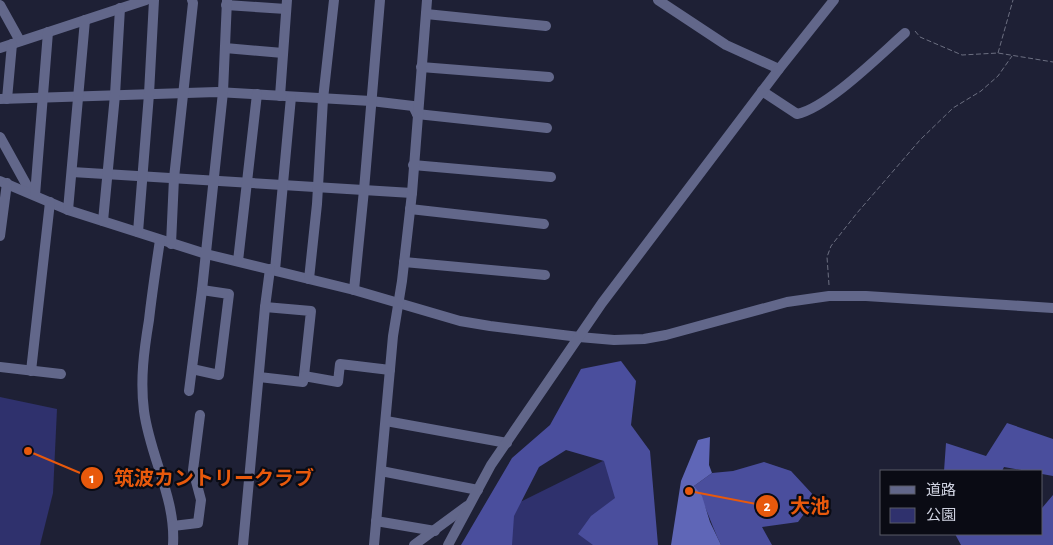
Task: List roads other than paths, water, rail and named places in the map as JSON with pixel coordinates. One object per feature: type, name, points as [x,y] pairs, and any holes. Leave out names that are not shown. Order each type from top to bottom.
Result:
[{"type":"street","points":[[0,48],[146,0]]},
{"type":"street","points":[[138,232],[154,0]]},
{"type":"street","points":[[171,244],[174,178],[192,0]]},
{"type":"street","points":[[309,279],[318,187],[323,99],[334,0]]},
{"type":"street","points":[[354,290],[380,0]]},
{"type":"street","points":[[374,545],[392,336],[399,302],[412,193],[427,0]]},
{"type":"street","points":[[658,0],[726,45],[779,69]]},
{"type":"street","points":[[448,545],[491,465],[579,337],[762,91],[834,0]]},
{"type":"street","points":[[189,391],[202,290],[223,92],[227,3],[286,4],[280,96]]},
{"type":"street","points":[[0,5],[16,42],[4,99],[223,92],[371,101],[412,106],[417,114]]},
{"type":"street","points":[[103,221],[115,95],[120,8]]},
{"type":"street","points":[[426,14],[546,26]]},
{"type":"street","points":[[68,210],[85,20]]},
{"type":"street","points":[[33,194],[48,32]]},
{"type":"street","points":[[762,91],[797,114],[806,113],[838,92],[910,32]]},
{"type":"street","points":[[225,48],[283,53]]},
{"type":"street","points":[[421,67],[548,77]]},
{"type":"street","points":[[238,261],[257,94]]},
{"type":"street","points":[[243,545],[265,307],[273,270],[284,185],[291,97]]},
{"type":"street","points":[[417,114],[547,128]]},
{"type":"street","points":[[0,137],[33,194]]},
{"type":"street","points":[[414,165],[551,177]]},
{"type":"street","points":[[72,172],[412,193]]},
{"type":"street","points":[[0,236],[3,182],[68,210],[171,244],[399,302],[426,312],[468,322],[614,340],[644,339],[666,335],[787,302],[829,296],[876,297],[1053,308]]},
{"type":"street","points":[[31,371],[50,202]]},
{"type":"street","points":[[410,209],[544,224]]},
{"type":"street","points":[[160,240],[143,360],[142,390],[148,437],[167,493],[173,526],[173,545]]},
{"type":"street","points":[[404,262],[545,275]]},
{"type":"street","points":[[192,369],[219,374],[229,294],[202,290]]},
{"type":"street","points":[[259,377],[303,382],[311,311],[265,307]]},
{"type":"street","points":[[304,376],[338,382],[340,364],[390,370]]},
{"type":"street","points":[[0,367],[61,374]]},
{"type":"street","points":[[173,526],[198,523],[201,500],[193,470],[200,415]]},
{"type":"street","points":[[386,421],[506,443]]},
{"type":"street","points":[[381,471],[478,490]]},
{"type":"street","points":[[414,545],[470,503]]},
{"type":"street","points":[[376,521],[435,531]]},
{"type":"water","points":[[710,437],[709,465],[712,473],[694,486],[702,496],[710,522],[721,545],[671,545],[681,481],[698,440]]},
{"type":"place","name":"筑波カントリークラブ","points":[[28,451]]},
{"type":"place","name":"大池","points":[[689,491]]}]
